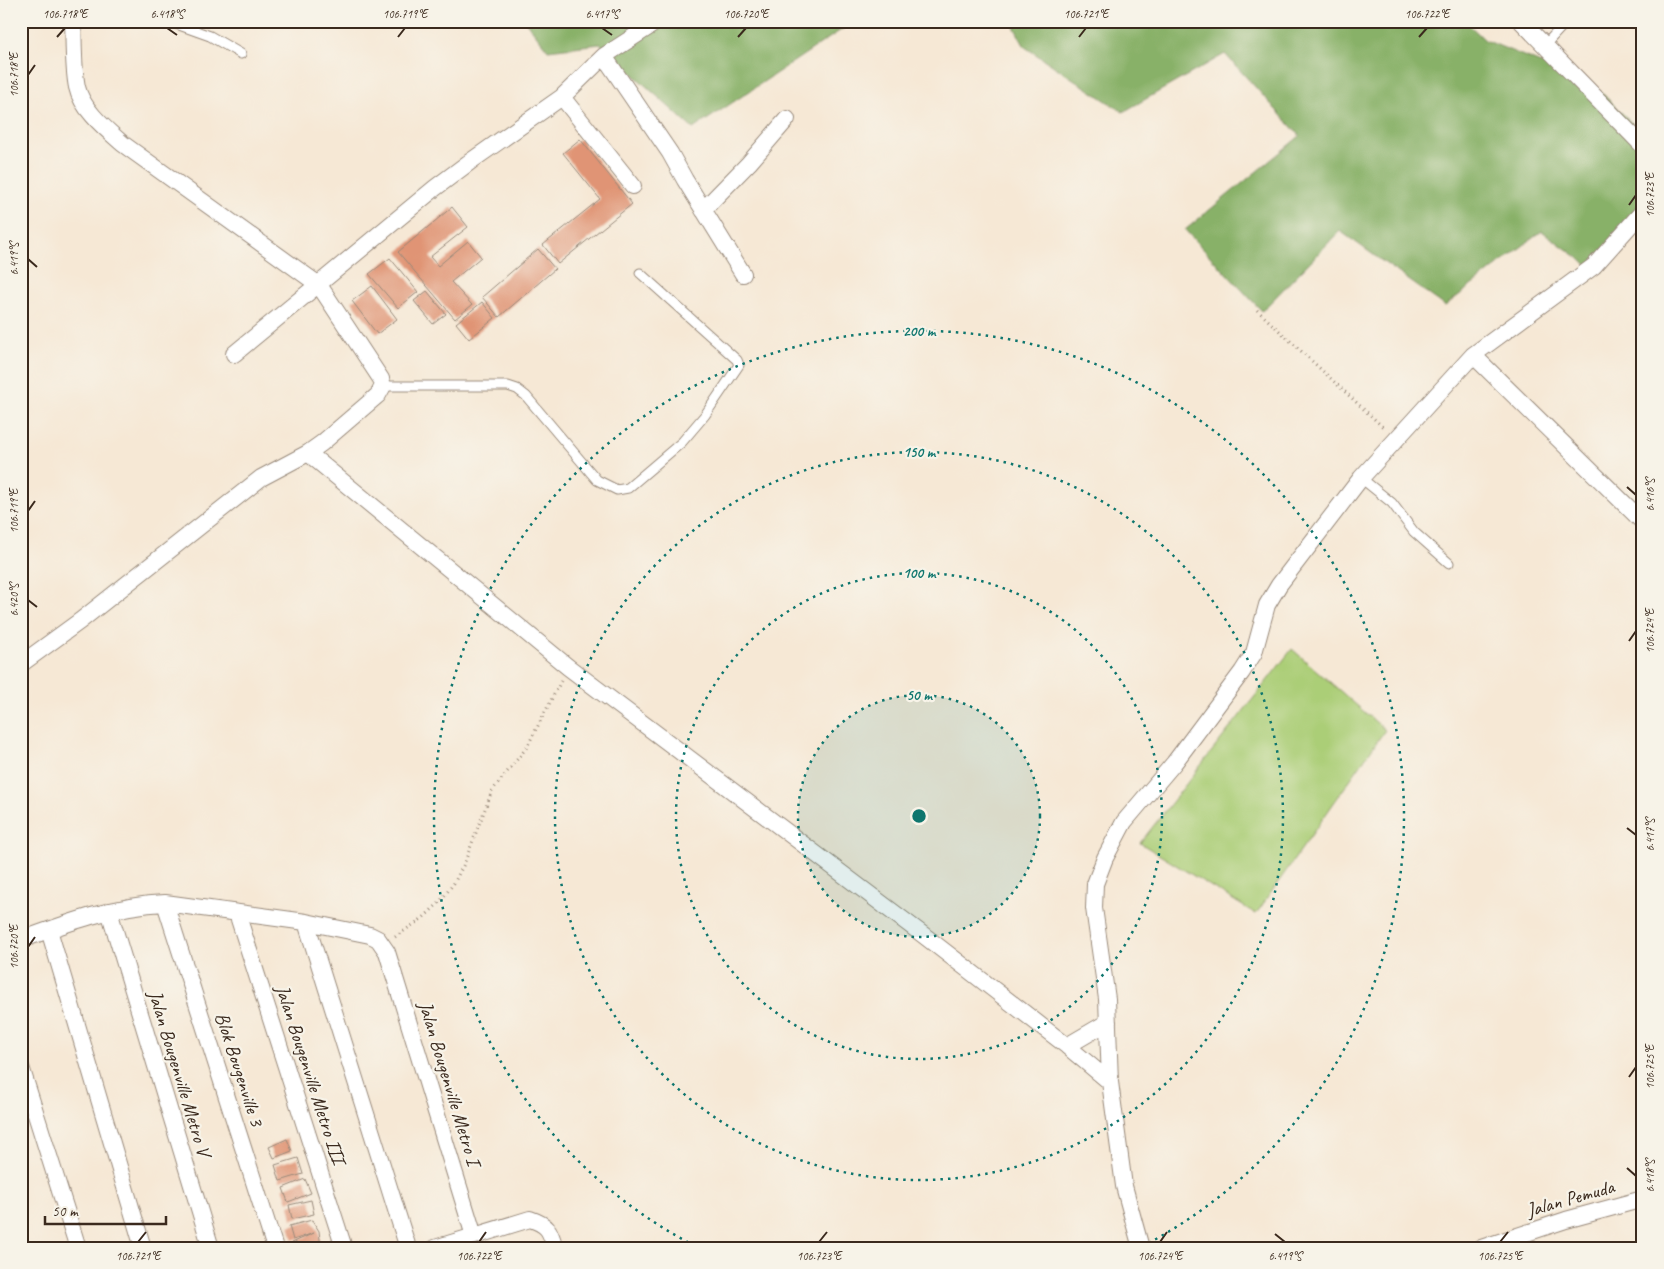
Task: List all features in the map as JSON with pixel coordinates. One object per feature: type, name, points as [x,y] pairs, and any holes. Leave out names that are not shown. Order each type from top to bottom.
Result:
[{"type":"street","points":[[21,664],[87,615],[261,478],[308,453],[322,443],[378,395],[383,386],[381,379],[319,285],[130,150],[106,129],[89,110],[77,88],[73,21]]},
{"type":"street","points":[[1521,21],[1643,146]]},
{"type":"street","points":[[234,354],[450,177],[562,97],[604,56],[656,22]]},
{"type":"street","points":[[604,56],[670,153],[743,274]]},
{"type":"street","points":[[562,97],[633,186]]},
{"type":"street","points":[[703,210],[750,163],[787,119]]},
{"type":"street","points":[[1141,1248],[1124,1186],[1110,1082],[1107,999],[1094,908],[1096,884],[1105,858],[1124,822],[1174,763],[1242,672],[1254,653],[1267,605],[1279,585],[1325,522],[1361,478],[1473,355],[1594,266],[1643,211]]},
{"type":"street","points":[[1473,355],[1643,522]]},
{"type":"street","points":[[308,453],[568,668],[914,928],[1067,1046],[1110,1082]]},
{"type":"street","points":[[21,940],[108,911],[146,904],[165,903],[306,922],[370,935],[383,944]]},
{"type":"street","name":"Blok Bougenville 3","points":[[165,903],[275,1248]]},
{"type":"street","name":"Jalan Bougenville Metro V","points":[[108,911],[211,1248]]},
{"type":"street","name":"Jalan Bougenville Metro III","points":[[237,913],[344,1248]]},
{"type":"street","points":[[306,922],[408,1248]]},
{"type":"street","points":[[49,930],[143,1248]]},
{"type":"street","name":"Jalan Bougenville Metro I","points":[[383,944],[387,952],[471,1240]]},
{"type":"street","points":[[1067,1046],[1108,1022]]},
{"type":"street","points":[[21,1067],[78,1248]]},
{"type":"street","name":"Jalan Pemuda","points":[[1480,1248],[1566,1220],[1643,1199]]},
{"type":"street","points":[[435,1248],[471,1240],[530,1219],[547,1227],[555,1248]]},
{"type":"lane","points":[[168,21],[210,36],[242,54]]},
{"type":"lane","points":[[1544,46],[1568,21]]},
{"type":"lane","points":[[383,386],[508,386],[517,389],[526,396],[597,480],[617,490],[628,488],[682,442],[705,415],[739,365],[737,360],[640,273]]},
{"type":"lane","points":[[1361,478],[1392,503],[1414,532],[1449,563]]},
{"type":"path","points":[[1257,310],[1397,439]]},
{"type":"path","points":[[383,944],[400,935],[423,918],[439,903],[454,883],[464,864],[492,791],[526,747],[546,706],[568,668]]},
{"type":"green space","points":[[525,21],[837,21],[844,28],[693,129],[600,44],[548,50]]},
{"type":"green space","points":[[1011,21],[1465,21],[1485,40],[1594,85],[1643,134],[1643,208],[1589,266],[1542,231],[1445,306],[1340,231],[1262,311],[1185,230],[1300,136],[1225,54],[1123,112],[1025,47]]},
{"type":"green space","points":[[1292,649],[1385,730],[1256,914],[1140,843]]},
{"type":"building","points":[[580,139],[632,204],[558,264],[543,245],[600,199],[563,153]]},
{"type":"building","points":[[452,207],[468,227],[430,257],[438,266],[468,241],[481,257],[451,282],[472,305],[455,319],[398,252]]},
{"type":"building","points":[[538,249],[555,269],[499,317],[482,297]]},
{"type":"building","points":[[390,258],[418,292],[398,308],[369,274]]},
{"type":"building","points":[[372,286],[397,319],[377,334],[352,301]]},
{"type":"building","points":[[427,291],[446,314],[433,324],[414,301]]},
{"type":"building","points":[[482,302],[495,318],[469,339],[456,323]]},
{"type":"building","points":[[287,1139],[292,1151],[274,1158],[269,1147]]},
{"type":"building","points":[[298,1158],[303,1174],[280,1181],[275,1165]]},
{"type":"building","points":[[305,1179],[311,1193],[288,1202],[283,1188]]},
{"type":"building","points":[[311,1200],[314,1214],[292,1219],[289,1205]]},
{"type":"building","points":[[312,1220],[319,1231],[321,1248],[293,1248],[292,1243],[314,1233],[293,1240],[289,1226]]}]
